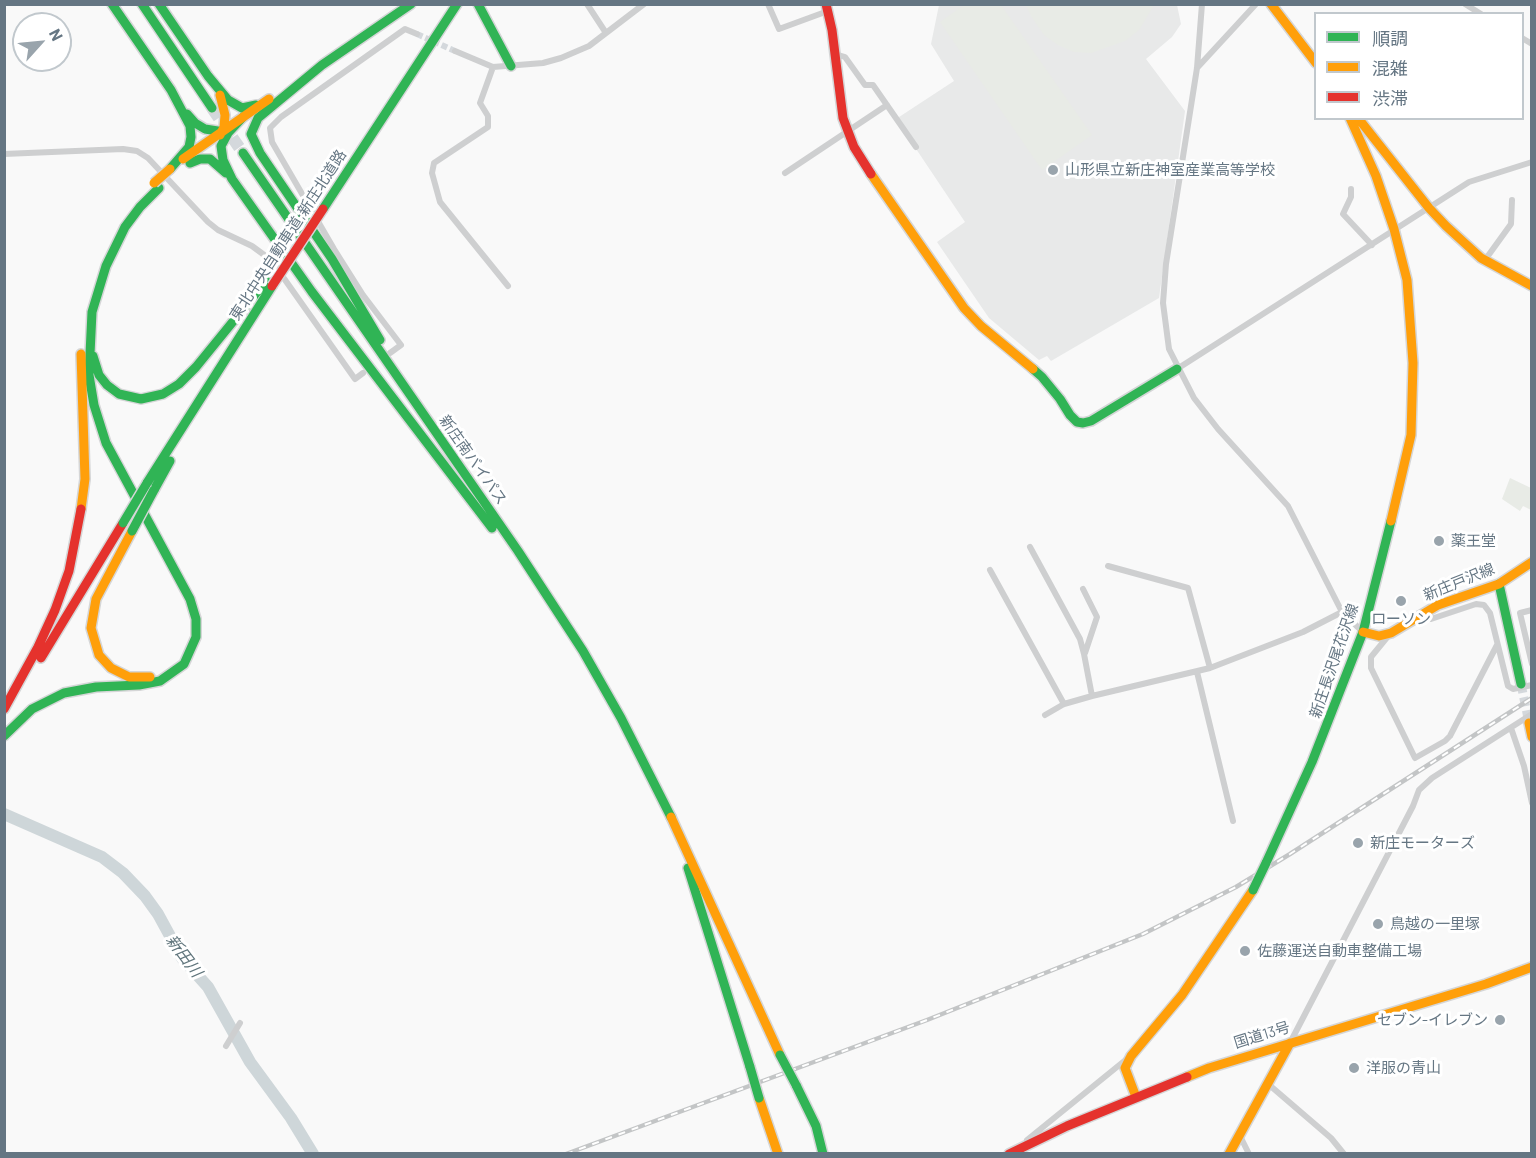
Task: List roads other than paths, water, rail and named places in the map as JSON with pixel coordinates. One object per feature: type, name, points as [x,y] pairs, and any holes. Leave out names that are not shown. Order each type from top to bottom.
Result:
[{"type":"main road","points":[[112,4],[195,123],[205,129],[244,138],[252,143],[260,153]]},
{"type":"main road","points":[[141,4],[212,108]]},
{"type":"main road","points":[[159,4],[223,102],[225,115],[221,150],[223,160],[238,188]]},
{"type":"main road","points":[[151,487],[132,531],[96,599],[91,628],[99,655],[111,668],[129,676],[148,677],[165,671],[184,653],[190,636],[189,618],[178,587],[111,467],[98,438],[84,381],[82,353],[87,326],[114,247],[157,185],[172,172],[411,4]]},
{"type":"main road","name":"東北中央自動車道;新庄北道路","points":[[151,487],[269,283],[457,4]]},
{"type":"main road","points":[[478,4],[511,66]]},
{"type":"main road","points":[[1271,4],[1314,60]]},
{"type":"main road","points":[[827,8],[835,54],[838,94],[843,118],[854,147],[964,308],[981,326],[1041,377],[1077,422],[1091,422],[1177,369]]},
{"type":"main road","points":[[208,76],[237,107],[247,108],[272,101]]},
{"type":"main road","points":[[171,90],[188,122],[191,137],[186,152],[172,172]]},
{"type":"main road","points":[[272,101],[258,118],[252,130],[252,139],[332,259],[398,369],[483,494],[600,687],[660,796],[780,1055],[816,1126],[823,1154]]},
{"type":"main road","name":"新庄長沢尾花沢線","points":[[1131,1056],[1200,970],[1252,890],[1266,862],[1316,752],[1363,632],[1403,474],[1411,435],[1413,363],[1407,280],[1394,229],[1376,176],[1351,120]]},
{"type":"main road","points":[[1360,120],[1429,208],[1464,244],[1485,260],[1532,286]]},
{"type":"main road","points":[[190,163],[206,147]]},
{"type":"main road","name":"新庄南バイパス","points":[[243,153],[539,585]]},
{"type":"main road","points":[[172,172],[200,159],[213,161],[221,168],[238,188],[319,301],[539,585]]},
{"type":"main road","points":[[87,326],[96,369],[102,380],[113,390],[126,397],[141,399],[156,397],[171,390],[187,376],[269,283]]},
{"type":"main road","points":[[4,709],[51,619],[66,581],[78,532],[85,479],[81,382],[87,326]]},
{"type":"main road","points":[[4,736],[32,709],[64,693],[96,687],[139,685],[160,681],[184,664],[190,655],[196,637],[196,619],[190,599],[118,467],[102,431],[94,405],[89,375],[87,326]]},
{"type":"main road","points":[[4,715],[123,524],[151,487]]},
{"type":"main road","name":"新庄戸沢線","points":[[1391,633],[1423,613],[1452,599],[1498,584],[1532,562]]},
{"type":"main road","points":[[1498,584],[1521,684]]},
{"type":"main road","points":[[1363,632],[1379,636],[1391,633]]},
{"type":"main road","points":[[1530,719],[1532,737]]},
{"type":"main road","points":[[660,796],[692,877],[771,1138],[778,1154]]},
{"type":"main road","name":"国道13号","points":[[1011,1153],[1136,1097],[1209,1068],[1486,984],[1532,967]]},
{"type":"main road","points":[[1229,1154],[1266,1083],[1291,1042]]},
{"type":"main road","points":[[1131,1056],[1125,1068],[1136,1097]]},
{"type":"street","points":[[587,4],[606,33]]},
{"type":"street","points":[[455,51],[493,67],[528,66],[561,58],[589,46],[644,4]]},
{"type":"street","points":[[768,4],[779,29],[827,8]]},
{"type":"street","points":[[1202,4],[1197,68],[1166,264],[1163,303],[1169,349],[1177,369],[1194,398],[1218,429],[1288,506],[1342,612],[1363,632]]},
{"type":"street","points":[[1197,68],[1256,4]]},
{"type":"street","points":[[1465,4],[1478,12]]},
{"type":"street","points":[[390,353],[401,345],[363,295],[344,264],[272,141],[270,128],[280,117],[405,29],[417,34]]},
{"type":"street","points":[[835,54],[845,57],[865,85],[873,85],[916,147]]},
{"type":"street","points":[[493,67],[480,103],[488,116],[488,127],[434,163],[432,173],[440,202],[508,286]]},
{"type":"street","points":[[785,173],[887,105]]},
{"type":"street","points":[[4,154],[123,149],[137,151],[147,158],[208,222],[270,260],[355,379],[363,373]]},
{"type":"street","points":[[1177,369],[1470,182],[1532,162]]},
{"type":"street","points":[[1351,189],[1351,197],[1343,214],[1372,245]]},
{"type":"street","points":[[1485,260],[1511,224],[1512,200]]},
{"type":"street","points":[[1030,547],[1080,639],[1092,696]]},
{"type":"street","points":[[1108,566],[1188,588],[1210,668]]},
{"type":"street","points":[[990,570],[1064,705]]},
{"type":"street","points":[[1083,589],[1097,617],[1084,654]]},
{"type":"street","points":[[1423,613],[1431,619],[1476,604],[1484,605],[1490,613],[1509,688],[1532,685]]},
{"type":"street","points":[[1532,610],[1520,613],[1532,664]]},
{"type":"street","points":[[1045,715],[1064,705],[1092,696],[1210,668],[1280,642],[1342,612]]},
{"type":"street","points":[[1391,633],[1369,662],[1415,758],[1450,736],[1497,645]]},
{"type":"street","points":[[1197,672],[1233,821]]},
{"type":"street","points":[[1291,1042],[1413,806],[1419,790],[1432,778],[1511,728],[1530,719]]},
{"type":"street","points":[[1511,728],[1524,766],[1532,803]]},
{"type":"street","points":[[226,1046],[240,1023]]},
{"type":"street","points":[[1011,1153],[1131,1056]]},
{"type":"street","points":[[1266,1083],[1331,1138],[1344,1154]]},
{"type":"street","points":[[1239,1134],[1249,1154]]},
{"type":"waterway","name":"新田川","points":[[4,814],[102,857],[123,873],[145,896],[158,914],[182,958],[208,987],[250,1062],[291,1118],[313,1154]]},
{"type":"tunnel","points":[[417,34],[455,51]]},
{"type":"tunnel","points":[[212,108],[243,153]]},
{"type":"tunnel","points":[[1521,684],[1529,723]]},
{"type":"railway","points":[[566,1154],[927,1020],[1143,934],[1236,887],[1532,698]]},
{"type":"place","name":"山形県立新庄神室産業高等学校","points":[[1053,170]]},
{"type":"place","name":"薬王堂","points":[[1439,541]]},
{"type":"place","name":"ローソン","points":[[1401,601]]},
{"type":"place","name":"新庄モーターズ","points":[[1358,843]]},
{"type":"place","name":"鳥越の一里塚","points":[[1378,924]]},
{"type":"place","name":"佐藤運送自動車整備工場","points":[[1245,951]]},
{"type":"place","name":"セブン-イレブン","points":[[1500,1020]]},
{"type":"place","name":"洋服の青山","points":[[1354,1068]]}]
